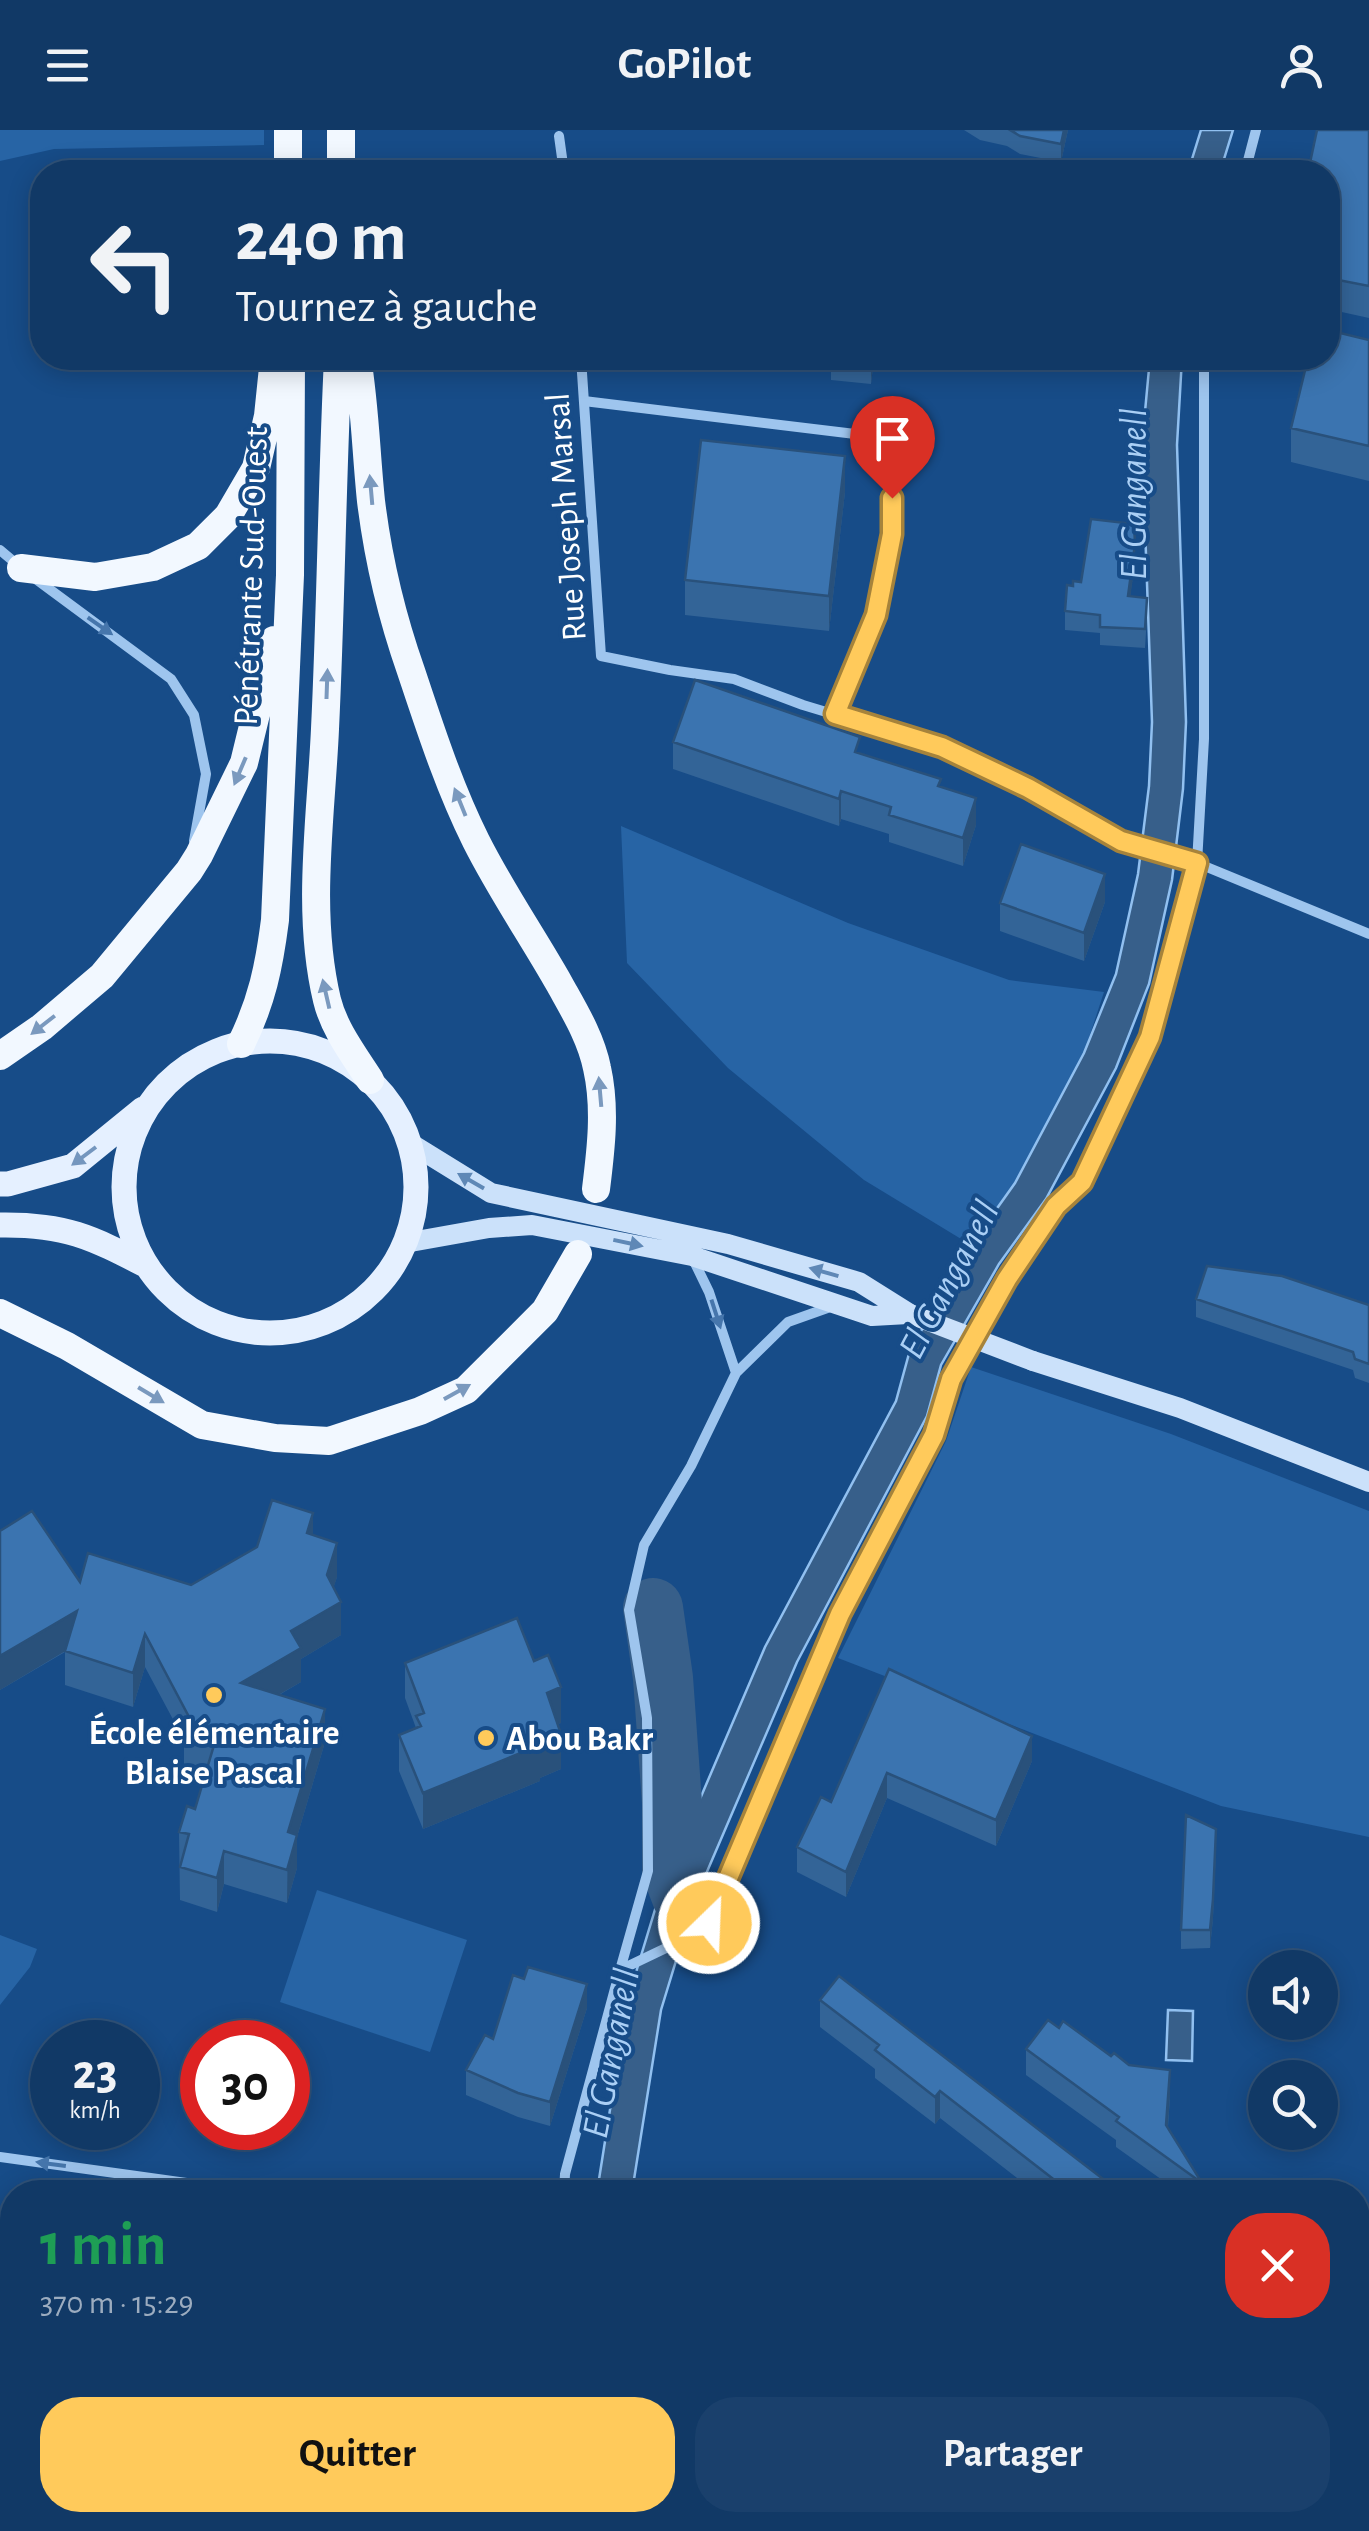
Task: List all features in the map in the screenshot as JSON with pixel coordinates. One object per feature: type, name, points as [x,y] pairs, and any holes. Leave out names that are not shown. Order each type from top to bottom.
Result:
[{"type":"highway","points":[[288,130],[288,160]]},
{"type":"highway","points":[[341,130],[342,160]]},
{"type":"highway","points":[[11,559],[96,577],[154,566],[198,546],[228,516],[256,468],[268,416],[273,370]]},
{"type":"highway","name":"Pénétrante Sud-Ouest","points":[[241,1044],[269,968],[275,920],[290,575],[291,370]]},
{"type":"highway","points":[[338,370],[317,894],[318,954],[328,1006],[370,1080]]},
{"type":"highway","points":[[359,370],[372,504],[388,591],[409,666],[474,838],[584,1027],[598,1070],[603,1134],[596,1189]]},
{"type":"highway","points":[[0,1056],[42,1027],[102,976],[200,855],[244,763],[290,575]]},
{"type":"highway","points":[[0,1313],[67,1346],[202,1426],[275,1438],[329,1441],[466,1390],[545,1311],[578,1254]]},
{"type":"main road","points":[[0,1184],[74,1166],[178,1074],[208,1055],[241,1044],[297,1043],[348,1063],[370,1080],[394,1109],[410,1143],[416,1176],[415,1210],[405,1243],[380,1285],[362,1302],[330,1320],[295,1332],[246,1332],[212,1321],[180,1302],[147,1266],[129,1226],[124,1182],[132,1138],[154,1099]]},
{"type":"main road","points":[[410,1143],[535,1215],[692,1256],[872,1316],[910,1314]]},
{"type":"main road","points":[[405,1243],[489,1228],[535,1215],[728,1244],[859,1282],[910,1314],[1032,1361],[1180,1408],[1369,1482]]},
{"type":"main road","points":[[0,1225],[30,1224],[75,1232],[147,1266]]},
{"type":"street","points":[[1248,160],[1256,130]]},
{"type":"street","points":[[559,136],[562,160]]},
{"type":"street","name":"Rue Joseph Marsal","points":[[583,370],[601,656],[734,679],[768,694],[942,747],[1028,788],[1121,841],[1197,863],[1369,934]]},
{"type":"street","points":[[620,1970],[689,1937],[709,1923],[840,1614],[934,1435],[951,1379],[1007,1279],[1056,1206],[1082,1182],[1150,1037],[1197,863],[1204,739],[1204,370]]},
{"type":"street","points":[[584,401],[855,434],[881,443],[892,462],[892,534],[876,615],[835,714]]},
{"type":"street","points":[[11,559],[171,679],[194,715],[206,774],[189,872]]},
{"type":"street","points":[[692,1256],[709,1292],[736,1373]]},
{"type":"street","points":[[565,2180],[648,1871],[647,1718],[629,1610],[644,1545],[691,1466],[736,1373],[788,1322],[837,1304]]},
{"type":"street","points":[[0,2157],[165,2180]]},
{"type":"shaded area","points":[[0,130],[264,130],[264,145],[54,149],[0,161]]},
{"type":"shaded area","points":[[1201,130],[1233,130],[1224,160],[1192,160]]},
{"type":"shaded area","points":[[1149,370],[1181,370],[1177,445],[1186,722],[1183,789],[1172,880],[1149,984],[1116,1068],[1046,1199],[999,1264],[941,1365],[927,1416],[797,1662],[694,1902],[661,2010],[634,2180],[599,2180],[627,2002],[661,1890],[765,1647],[896,1401],[910,1350],[971,1245],[1015,1183],[1084,1053],[1116,974],[1138,874],[1149,786],[1152,722],[1142,444]]},
{"type":"shaded area","points":[[621,826],[848,923],[1009,980],[1104,992],[1084,1053],[1015,1183],[971,1245],[864,1180],[728,1068],[627,963]]},
{"type":"shaded area","points":[[971,1367],[1171,1434],[1369,1511],[1369,1837],[1221,1806],[838,1658],[946,1441]]},
{"type":"shaded area","points":[[317,1890],[467,1940],[430,2052],[280,2002]]},
{"type":"shaded area","points":[[0,1935],[37,1949],[30,1967],[0,2005]]},
{"type":"shaded area","points":[[1168,2010],[1193,2011],[1192,2061],[1166,2060]]},
{"type":"building","points":[[1010,130],[1064,130],[1061,144],[1020,136]]},
{"type":"building","points":[[1317,130],[1369,130],[1369,286],[1340,280],[1340,160],[1311,160]]},
{"type":"building","points":[[1340,333],[1369,340],[1369,446],[1291,428],[1305,370],[1340,370]]},
{"type":"building","points":[[701,440],[845,456],[829,596],[685,580]]},
{"type":"building","points":[[1091,519],[1134,524],[1128,596],[1147,598],[1145,629],[1100,627],[1100,615],[1065,611],[1067,585],[1081,582]]},
{"type":"building","points":[[695,680],[860,737],[855,752],[941,779],[938,786],[976,798],[963,838],[889,815],[891,807],[841,791],[839,799],[673,742]]},
{"type":"building","points":[[1021,844],[1105,874],[1084,933],[1000,903]]},
{"type":"building","points":[[1207,1266],[1282,1276],[1369,1305],[1369,1364],[1355,1359],[1353,1352],[1196,1299]]},
{"type":"building","points":[[272,1500],[313,1513],[307,1533],[337,1543],[327,1575],[341,1602],[291,1631],[301,1648],[241,1683],[325,1709],[288,1832],[297,1835],[287,1870],[224,1851],[217,1878],[180,1867],[189,1834],[179,1832],[187,1806],[195,1809],[214,1745],[184,1736],[189,1717],[145,1634],[133,1673],[65,1651],[77,1611],[0,1656],[0,1531],[32,1511],[80,1582],[88,1553],[191,1585],[257,1547]]},
{"type":"building","name":"Abou Bakr","points":[[517,1618],[534,1661],[548,1655],[561,1687],[547,1693],[561,1734],[423,1793],[399,1735],[421,1726],[416,1716],[424,1713],[405,1663]]},
{"type":"building","points":[[889,1669],[1032,1736],[996,1820],[887,1773],[846,1872],[797,1847],[821,1797],[831,1802]]},
{"type":"building","points":[[1186,1815],[1216,1829],[1210,1930],[1181,1930]]},
{"type":"building","points":[[528,1967],[587,1984],[550,2102],[466,2070],[485,2035],[493,2039],[513,1975],[524,1979]]},
{"type":"building","points":[[839,1976],[1104,2180],[1055,2180],[940,2091],[935,2097],[875,2050],[879,2045],[820,2000]]},
{"type":"building","points":[[1048,2020],[1059,2028],[1063,2021],[1129,2065],[1170,2070],[1166,2125],[1200,2180],[1116,2121],[1119,2117],[1026,2049]]},
{"type":"waterway","points":[[653,1608],[663,1678],[672,1803],[672,1871],[682,1897]]},
{"type":"place","name":"École élémentaire Blaise Pascal","points":[[214,1695]]},
{"type":"place","name":"Abou Bakr","points":[[486,1738]]},
{"type":"route","points":[[709,1923],[840,1614],[934,1435],[951,1379],[1007,1279],[1056,1206],[1082,1182],[1150,1037],[1197,863],[1121,841],[1028,788],[942,747],[835,714],[876,615],[892,534],[892,498]]},
{"type":"water label","name":"El Ganganell","points":[[1133,494]]},
{"type":"water label","name":"El Ganganell","points":[[948,1279]]},
{"type":"water label","name":"El Ganganell","points":[[610,2053]]}]
